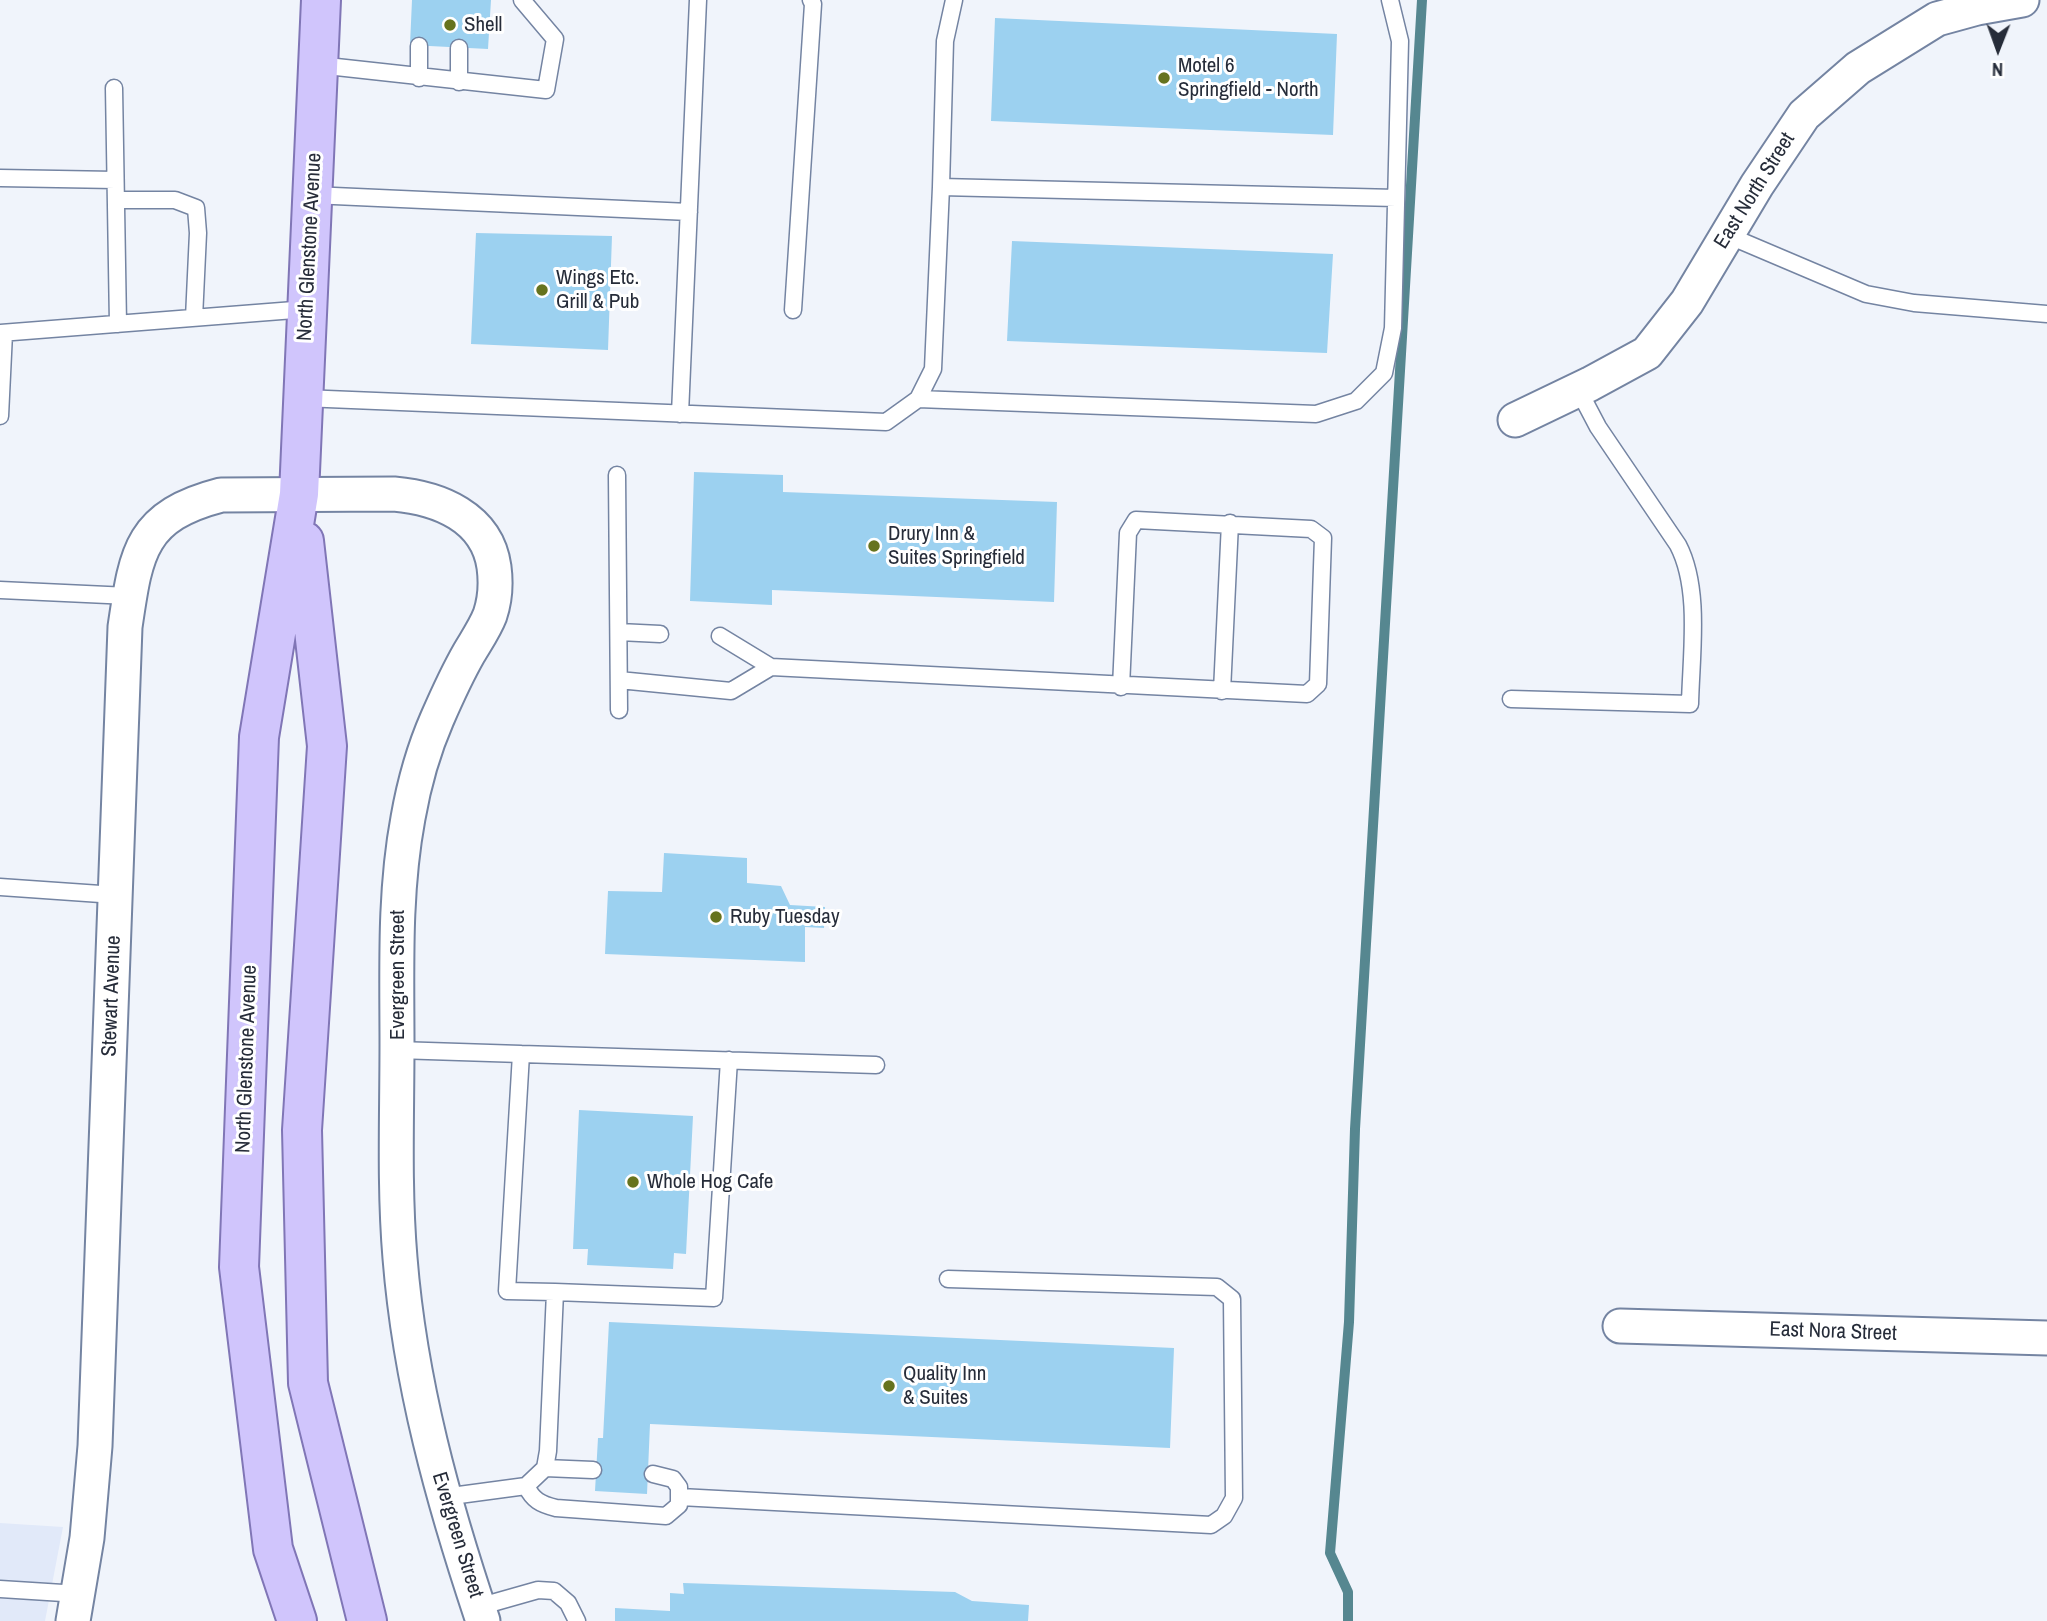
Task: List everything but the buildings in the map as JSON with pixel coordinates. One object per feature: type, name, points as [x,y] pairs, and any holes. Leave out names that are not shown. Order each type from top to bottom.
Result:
[{"type":"main road","name":"North Glenstone Avenue","points":[[297,1621],[273,1549],[239,1267],[260,737],[299,494],[321,0]]},
{"type":"main road","name":"North Glenstone Avenue","points":[[299,494],[327,746],[302,1130],[308,1383],[367,1621]]},
{"type":"street","name":"East North Street","points":[[1515,420],[1647,353],[1688,302],[1727,235],[1804,115],[1858,68],[1937,19],[2011,1]]},
{"type":"street","name":"Stewart Avenue","points":[[76,1608],[88,1538],[100,1354],[125,627],[136,559],[154,529],[181,509],[201,500],[222,495],[299,494]]},
{"type":"street","name":"Evergreen Street","points":[[299,494],[414,495],[452,508],[477,527],[488,546],[494,568],[495,585],[489,616],[424,750],[413,793],[399,882],[397,1203],[401,1270],[423,1415],[443,1497],[480,1614]]},
{"type":"street","name":"East Nora Street","points":[[1620,1326],[2047,1338]]},
{"type":"lane","points":[[318,65],[546,90],[555,39],[522,0]]},
{"type":"lane","points":[[680,414],[698,0]]},
{"type":"lane","points":[[793,310],[813,4],[811,0]]},
{"type":"lane","points":[[303,398],[886,422],[918,399],[933,369],[942,187],[945,41],[954,0]]},
{"type":"lane","points":[[918,399],[1316,414],[1356,401],[1384,373],[1393,328],[1401,41],[1390,0]]},
{"type":"lane","points":[[419,46],[419,78]]},
{"type":"lane","points":[[459,82],[460,48]]},
{"type":"lane","points":[[114,88],[118,324]]},
{"type":"lane","points":[[0,178],[115,180]]},
{"type":"lane","points":[[942,187],[1396,198]]},
{"type":"lane","points":[[312,195],[689,212]]},
{"type":"lane","points":[[116,200],[175,200],[196,208],[198,233],[194,318]]},
{"type":"lane","points":[[1727,235],[1866,294],[1914,303],[2047,314]]},
{"type":"lane","points":[[0,416],[2,333],[307,309]]},
{"type":"lane","points":[[1511,699],[1690,704],[1691,594],[1687,563],[1678,545],[1598,427],[1578,389]]},
{"type":"lane","points":[[617,475],[619,710]]},
{"type":"lane","points":[[720,636],[771,667],[1121,687],[1307,694],[1318,684],[1323,538],[1311,529],[1136,520],[1128,533],[1121,687]]},
{"type":"lane","points":[[1222,691],[1230,523]]},
{"type":"lane","points":[[0,590],[130,596]]},
{"type":"lane","points":[[619,632],[660,634]]},
{"type":"lane","points":[[619,680],[731,691],[771,667]]},
{"type":"lane","points":[[0,887],[115,895]]},
{"type":"lane","points":[[397,1050],[876,1065]]},
{"type":"lane","points":[[521,1054],[508,1291],[714,1298],[729,1060]]},
{"type":"lane","points":[[680,1497],[1211,1525],[1224,1516],[1234,1498],[1232,1299],[1217,1287],[948,1279]]},
{"type":"lane","points":[[443,1497],[526,1486],[545,1468],[555,1292]]},
{"type":"lane","points":[[545,1468],[593,1470]]},
{"type":"lane","points":[[526,1486],[533,1499],[542,1505],[574,1511],[666,1516],[679,1505],[679,1487],[673,1479],[653,1474]]},
{"type":"lane","points":[[0,1589],[76,1608]]},
{"type":"lane","points":[[480,1614],[538,1590],[554,1591],[568,1603],[577,1621]]},
{"type":"shaded area","points":[[0,1523],[63,1527],[45,1621],[0,1621]]},
{"type":"waterway","points":[[1348,1621],[1348,1592],[1330,1553],[1349,1322],[1355,1129],[1422,0]]},
{"type":"place","name":"Shell","points":[[450,25]]},
{"type":"place","name":"Motel 6 Springfield - North","points":[[1164,78]]},
{"type":"place","name":"Wings Etc. Grill & Pub","points":[[542,290]]},
{"type":"place","name":"Drury Inn & Suites Springfield","points":[[874,546]]},
{"type":"place","name":"Ruby Tuesday","points":[[716,917]]},
{"type":"place","name":"Whole Hog Cafe","points":[[633,1182]]},
{"type":"place","name":"Quality Inn & Suites","points":[[889,1386]]}]
